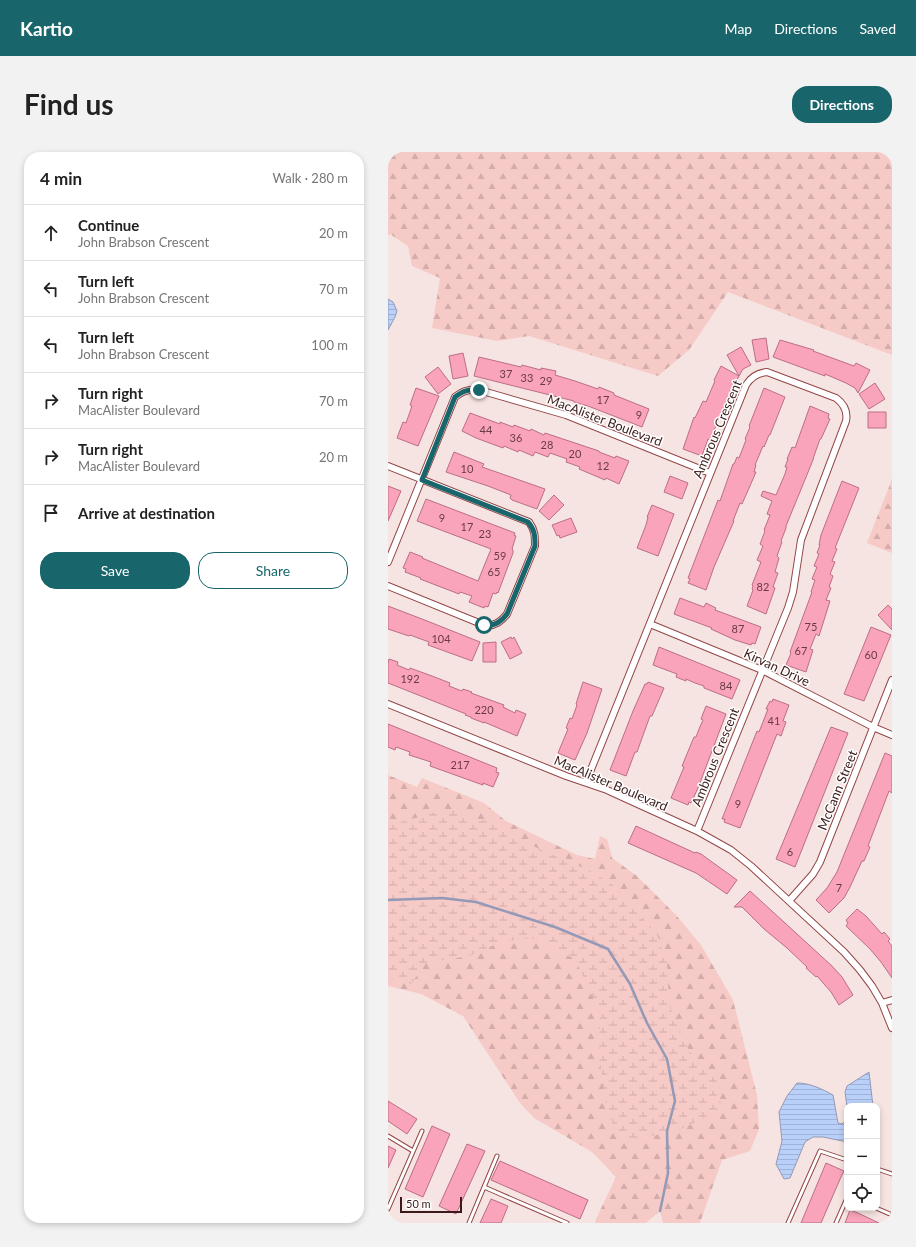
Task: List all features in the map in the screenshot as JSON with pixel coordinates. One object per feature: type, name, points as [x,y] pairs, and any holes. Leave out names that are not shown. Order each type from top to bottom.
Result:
[{"type":"street","name":"Ambrous Crescent","points":[[586,782],[710,473],[750,378],[761,372],[773,373],[836,398],[841,402],[846,411],[846,422],[801,540],[793,592],[788,608],[696,831]]},
{"type":"street","name":"MacAlister Boulevard","points":[[388,562],[455,397],[462,391],[470,389],[479,390],[566,415],[710,473]]},
{"type":"street","points":[[388,466],[528,522],[534,528],[536,536],[535,546],[507,614],[495,625],[484,625],[388,586]]},
{"type":"street","name":"Kirvan Drive","points":[[650,624],[762,670],[873,727],[892,735]]},
{"type":"street","name":"McCann Street","points":[[789,901],[813,874],[820,862],[892,680]]},
{"type":"street","name":"MacAlister Boulevard","points":[[388,704],[566,776],[607,790],[696,831],[736,854],[844,952],[860,970],[882,1003],[892,1028]]},
{"type":"street","points":[[882,1003],[892,1000]]},
{"type":"lane","points":[[388,1209],[422,1131]]},
{"type":"lane","points":[[388,1136],[413,1151]]},
{"type":"lane","points":[[788,1223],[820,1151],[844,1159]]},
{"type":"lane","points":[[469,1223],[497,1156]]},
{"type":"lane","points":[[880,1170],[892,1174]]},
{"type":"lane","points":[[484,1187],[559,1221],[567,1223]]},
{"type":"lane","points":[[836,1223],[844,1205]]},
{"type":"lane","points":[[880,1210],[892,1215]]},
{"type":"green space","points":[[388,152],[892,152],[892,355],[728,292],[689,350],[658,376],[529,336],[497,341],[432,328],[440,278],[412,266],[408,246],[390,234],[388,236]]},
{"type":"green space","points":[[892,479],[892,553],[867,543]]},
{"type":"green space","points":[[388,775],[417,787],[422,778],[484,803],[506,821],[577,855],[595,859],[600,836],[607,839],[612,858],[637,876],[676,915],[701,945],[733,1000],[757,1095],[759,1129],[750,1151],[722,1160],[700,1223],[663,1223],[660,1211],[646,1223],[595,1223],[616,1177],[592,1152],[534,1118],[520,1103],[463,1016],[421,994],[388,986]]},
{"type":"green space","points":[[446,809],[489,822],[541,850],[589,870],[613,885],[657,934],[667,963],[669,1005],[689,1051],[719,1083],[721,1110],[677,1131],[631,1140],[616,1130],[607,1111],[599,1056],[600,1013],[575,959],[531,938],[501,942],[469,956],[426,963],[411,984],[388,978],[388,826]]},
{"type":"water","points":[[388,299],[393,302],[397,311],[388,330]]},
{"type":"water","points":[[869,1072],[873,1103],[847,1103],[845,1092],[847,1086]]},
{"type":"water","points":[[797,1083],[811,1085],[833,1095],[838,1123],[842,1124],[844,1122],[844,1141],[823,1137],[813,1137],[805,1142],[790,1178],[784,1179],[776,1164],[782,1141],[779,1112],[787,1096]]},
{"type":"building","points":[[766,338],[769,359],[756,362],[752,340]]},
{"type":"building","points":[[780,340],[814,350],[813,351],[854,366],[856,363],[870,370],[858,393],[855,388],[825,374],[825,376],[773,357]]},
{"type":"building","points":[[741,347],[751,365],[743,369],[739,376],[727,355]]},
{"type":"building","points":[[463,353],[468,376],[453,379],[449,356]]},
{"type":"building","points":[[479,357],[521,367],[522,365],[541,370],[541,368],[556,371],[555,375],[598,389],[599,387],[614,393],[614,395],[649,409],[642,427],[574,401],[474,376]]},
{"type":"building","points":[[721,366],[739,376],[710,440],[708,439],[702,456],[683,449],[694,417],[695,418],[703,401],[706,402]]},
{"type":"building","points":[[438,367],[451,384],[438,394],[425,377]]},
{"type":"building","points":[[875,383],[885,399],[869,409],[859,394]]},
{"type":"building","points":[[416,388],[439,396],[418,446],[397,438],[403,422],[406,423]]},
{"type":"building","points":[[764,388],[785,397],[770,435],[764,447],[763,446],[755,465],[754,472],[756,472],[742,504],[740,503],[706,590],[688,583],[690,579],[688,578],[718,500],[720,501],[733,464],[737,457],[739,458],[746,440],[749,426]]},
{"type":"building","points":[[810,406],[829,414],[828,418],[830,419],[820,439],[781,541],[782,542],[777,556],[779,558],[775,572],[778,573],[773,587],[775,588],[766,614],[747,606],[753,590],[752,585],[761,562],[757,560],[763,546],[760,544],[770,515],[767,514],[772,501],[761,496],[763,491],[776,495],[785,474],[787,459],[792,447],[795,448]]},
{"type":"building","points":[[868,412],[886,412],[886,428],[868,428]]},
{"type":"building","points":[[470,413],[500,424],[500,422],[513,427],[514,425],[530,431],[531,429],[544,435],[545,433],[599,451],[615,458],[616,456],[629,461],[619,484],[606,478],[605,480],[579,469],[580,467],[566,462],[567,459],[550,453],[548,457],[535,452],[533,456],[519,450],[518,452],[504,446],[503,448],[476,438],[462,431]]},
{"type":"building","points":[[454,452],[484,464],[482,467],[545,489],[537,509],[512,500],[510,498],[511,495],[446,472]]},
{"type":"building","points":[[670,476],[688,483],[682,499],[664,492]]},
{"type":"building","points":[[842,481],[859,488],[835,548],[837,549],[832,561],[835,562],[830,574],[833,576],[829,587],[831,588],[826,600],[830,601],[819,636],[816,634],[810,649],[813,650],[806,672],[786,665],[812,592],[815,580],[812,579],[817,567],[814,566],[819,554],[817,553],[821,535]]},
{"type":"building","points":[[388,486],[401,491],[388,521]]},
{"type":"building","points":[[554,495],[564,505],[549,520],[539,511]]},
{"type":"building","points":[[426,499],[515,533],[514,535],[516,536],[512,549],[513,553],[498,593],[493,593],[488,607],[485,606],[484,608],[469,602],[472,596],[460,592],[459,594],[405,572],[406,569],[403,568],[410,552],[478,581],[491,549],[417,521]]},
{"type":"building","points":[[652,505],[674,514],[658,556],[637,548]]},
{"type":"building","points":[[571,518],[577,532],[560,538],[559,535],[557,536],[552,525]]},
{"type":"building","points":[[680,598],[704,607],[706,603],[716,608],[715,610],[761,627],[755,644],[752,643],[751,645],[735,640],[711,629],[712,628],[674,614]]},
{"type":"building","points":[[888,605],[892,609],[892,630],[878,615]]},
{"type":"building","points":[[388,606],[480,642],[472,661],[428,645],[429,642],[388,629]]},
{"type":"building","points":[[871,627],[891,635],[864,701],[844,694]]},
{"type":"building","points":[[511,637],[512,639],[514,637],[522,653],[510,659],[501,642]]},
{"type":"building","points":[[496,642],[496,662],[483,662],[483,643]]},
{"type":"building","points":[[659,647],[740,680],[732,699],[704,688],[704,686],[676,677],[677,674],[653,665]]},
{"type":"building","points":[[389,659],[398,662],[397,665],[409,670],[410,668],[450,683],[449,686],[462,691],[463,689],[472,692],[471,693],[504,705],[503,707],[515,713],[516,710],[526,714],[517,736],[388,683]]},
{"type":"building","points":[[583,682],[602,689],[587,733],[575,760],[558,753],[568,729],[566,728],[570,718],[572,719],[577,705],[576,704]]},
{"type":"building","points":[[648,682],[664,688],[652,716],[650,716],[637,752],[635,752],[626,776],[610,770],[633,711],[645,684]]},
{"type":"building","points":[[773,699],[789,705],[783,721],[786,722],[781,736],[777,734],[740,828],[724,822],[725,819],[722,819],[757,731],[759,732],[768,709],[766,709],[770,701],[772,702]]},
{"type":"building","points":[[706,706],[726,714],[698,788],[691,803],[689,802],[688,805],[671,798],[684,767],[682,766],[703,720],[701,719]]},
{"type":"building","points":[[388,724],[497,768],[496,772],[499,773],[493,787],[483,783],[483,785],[430,766],[431,762],[409,755],[410,752],[396,747],[395,750],[388,747]]},
{"type":"building","points":[[831,727],[848,733],[795,867],[776,859]]},
{"type":"building","points":[[885,753],[892,756],[892,793],[889,791],[868,846],[870,847],[864,861],[862,861],[844,898],[829,913],[816,900],[827,888],[837,872]]},
{"type":"building","points":[[636,826],[695,853],[701,854],[737,880],[727,894],[696,873],[628,843]]},
{"type":"building","points":[[750,891],[832,966],[842,977],[853,995],[839,1005],[831,992],[817,976],[816,977],[806,968],[807,967],[787,948],[764,929],[742,907],[734,907]]},
{"type":"building","points":[[857,909],[866,916],[882,934],[884,932],[890,939],[888,941],[892,946],[892,978],[870,949],[846,926],[848,923],[846,920]]},
{"type":"building","points":[[388,1101],[417,1119],[407,1134],[388,1121]]},
{"type":"building","points":[[432,1126],[450,1134],[423,1197],[405,1189]]},
{"type":"building","points":[[467,1144],[485,1151],[456,1214],[439,1206]]},
{"type":"building","points":[[388,1146],[396,1150],[388,1168]]},
{"type":"building","points":[[500,1161],[588,1200],[580,1219],[491,1180]]},
{"type":"building","points":[[826,1163],[844,1171],[821,1223],[801,1223]]},
{"type":"building","points":[[491,1199],[508,1206],[501,1223],[480,1223]]},
{"type":"building","points":[[850,1211],[853,1211],[879,1223],[845,1223]]},
{"type":"waterway","points":[[388,900],[442,898],[476,902],[555,927],[608,949],[630,984],[647,1023],[667,1059],[675,1101],[667,1131],[668,1173],[660,1211]]},
{"type":"route","points":[[479,390],[470,389],[462,391],[455,397],[422,480],[528,522],[534,528],[536,536],[535,546],[507,614],[495,625],[484,625]]}]
